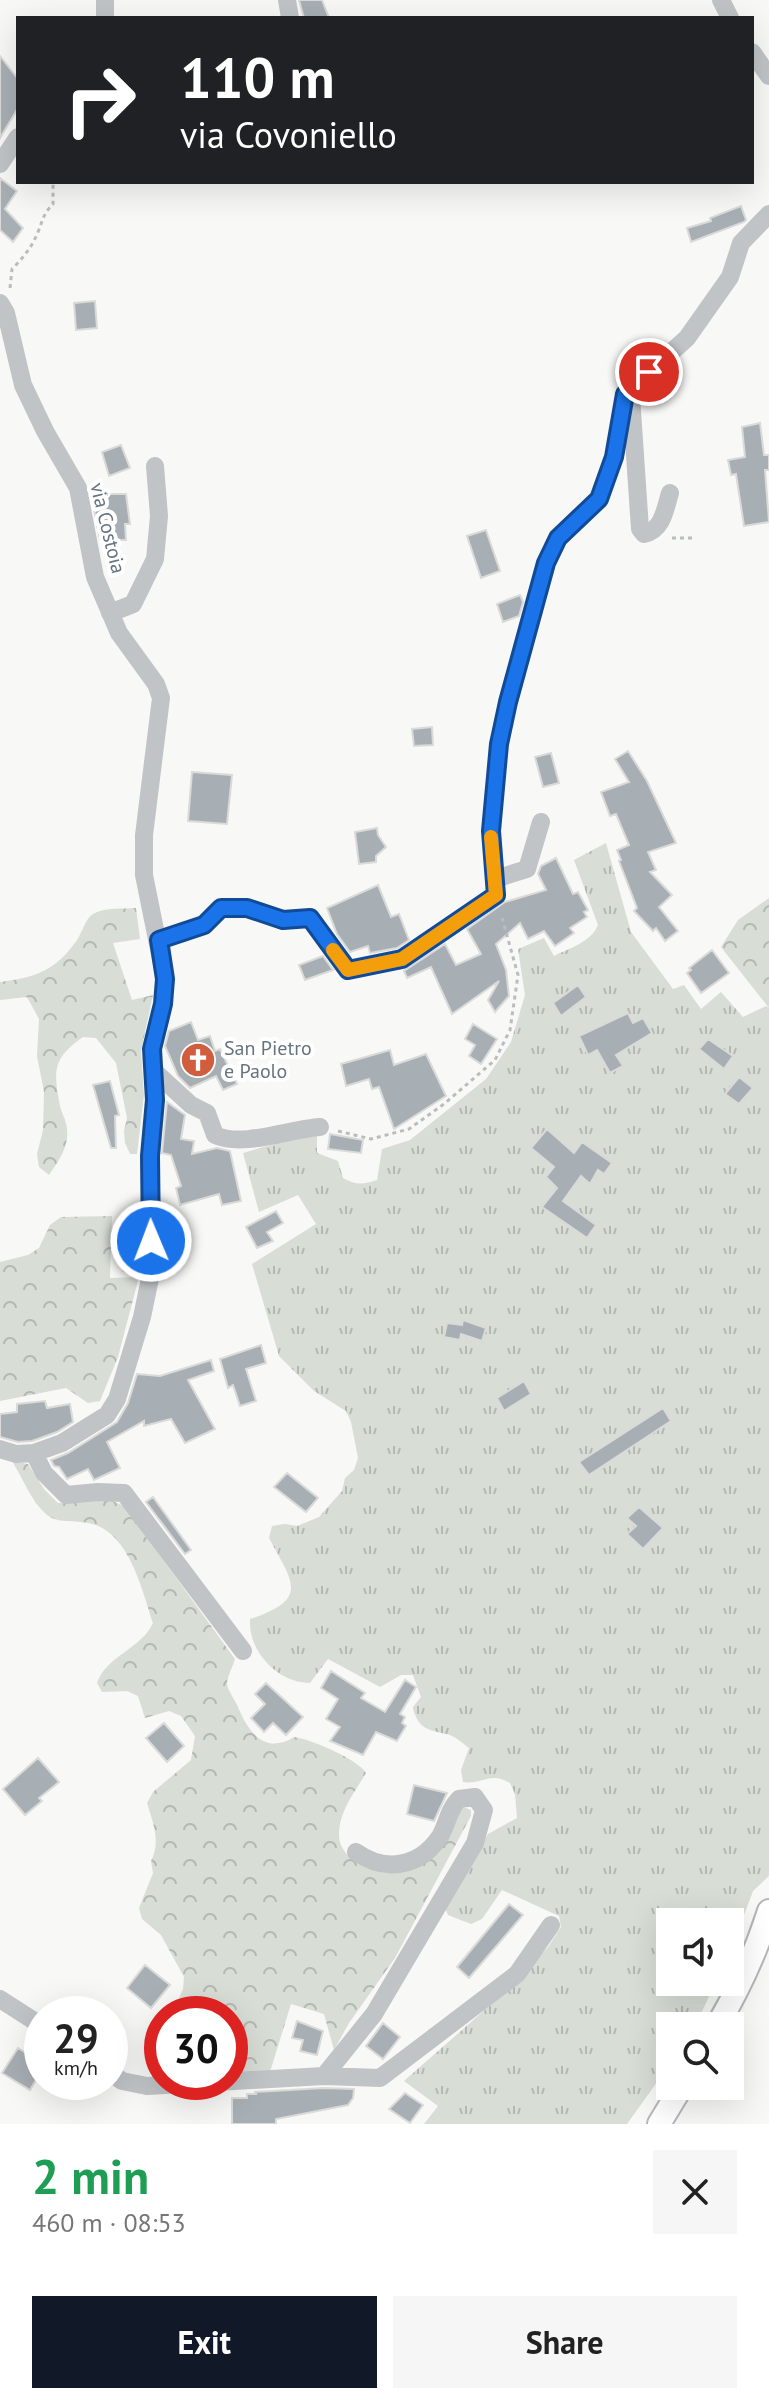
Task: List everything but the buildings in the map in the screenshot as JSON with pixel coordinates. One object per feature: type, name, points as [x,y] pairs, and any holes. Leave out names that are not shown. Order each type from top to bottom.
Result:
[{"type":"main road","points":[[726,2012],[752,1958],[769,1911]]},
{"type":"main road","points":[[659,2124],[674,2100]]},
{"type":"street","points":[[754,55],[769,76]]},
{"type":"street","points":[[0,164],[16,140]]},
{"type":"street","points":[[495,887],[491,831],[499,744],[546,563],[558,538],[599,499],[614,457],[625,394],[687,338],[730,277],[741,243],[769,214]]},
{"type":"street","name":"via Costoia","points":[[3,308],[23,385],[78,488],[95,577],[119,633],[156,684],[161,698],[144,835],[144,875],[165,979],[163,1004],[152,1049],[155,1100],[150,1156],[152,1269],[128,1370],[107,1415],[62,1443],[34,1453]]},
{"type":"street","points":[[630,389],[640,529],[644,534],[652,532],[662,521],[670,493]]},
{"type":"street","points":[[110,613],[133,604],[155,559],[159,516],[155,466]]},
{"type":"street","points":[[159,940],[204,925],[221,908],[247,908],[283,920],[310,918],[348,970],[402,959],[495,887],[527,869],[541,822]]},
{"type":"street","points":[[153,1070],[191,1105],[207,1113],[215,1135],[227,1141],[297,1128],[320,1127]]},
{"type":"street","points":[[0,1449],[16,1454],[34,1453],[44,1473],[66,1495],[124,1493],[243,1651]]},
{"type":"street","points":[[324,2076],[374,2014],[475,1843],[484,1810],[475,1797],[459,1799],[439,1838],[422,1856],[411,1861],[395,1864],[370,1862],[356,1852]]},
{"type":"street","points":[[128,2082],[147,2086],[324,2076],[380,2078],[517,1974],[551,1925]]},
{"type":"street","points":[[0,1999],[24,2014]]},
{"type":"path","points":[[3,308],[12,269],[27,254],[40,229],[42,215],[53,204],[53,184]]},
{"type":"path","points":[[320,1127],[371,1139],[409,1129],[444,1104],[495,1060],[510,1030],[518,975],[495,887]]},
{"type":"green space","points":[[606,843],[631,932],[673,989],[684,985],[701,1009],[721,992],[743,1017],[766,1006],[769,1008],[769,1876],[753,1891],[744,1915],[744,1908],[656,1908],[656,1996],[709,1996],[702,2012],[656,2012],[656,2084],[627,2124],[424,2124],[438,2106],[404,2081],[504,1993],[548,1947],[561,1927],[559,1916],[502,1890],[482,1919],[471,1924],[448,1915],[445,1908],[488,1834],[517,1818],[515,1794],[510,1783],[497,1778],[463,1782],[461,1770],[469,1748],[452,1736],[420,1724],[413,1707],[421,1697],[413,1675],[401,1675],[380,1687],[328,1659],[310,1683],[298,1682],[276,1671],[254,1643],[250,1619],[282,1604],[291,1588],[285,1567],[269,1538],[272,1526],[297,1526],[319,1517],[342,1491],[345,1478],[354,1470],[358,1458],[346,1411],[314,1391],[279,1356],[252,1264],[316,1224],[298,1195],[259,1212],[243,1153],[297,1137],[317,1136],[317,1153],[338,1161],[343,1178],[360,1184],[377,1180],[382,1149],[410,1140],[486,1079],[511,1042],[525,995],[518,949],[544,938],[554,956],[579,944],[595,931],[598,925],[574,860]]},
{"type":"green space","points":[[769,898],[769,1008],[721,947],[738,920]]},
{"type":"green space","points":[[136,908],[140,939],[113,943],[132,1000],[153,995],[141,1051],[144,1095],[137,1154],[130,1154],[125,1143],[127,1118],[116,1063],[96,1038],[83,1037],[66,1052],[56,1074],[67,1136],[62,1154],[49,1175],[39,1167],[37,1154],[43,1130],[44,1092],[37,1056],[39,1019],[27,997],[0,1000],[0,982],[35,975],[53,966],[77,940],[93,914],[108,909]]},
{"type":"green space","points":[[112,1216],[110,1278],[139,1277],[118,1357],[100,1401],[88,1403],[66,1388],[0,1401],[0,1262],[28,1255],[39,1248],[50,1225],[61,1217]]},
{"type":"green space","points":[[12,1461],[28,1464],[44,1489],[58,1503],[108,1499],[124,1506],[235,1659],[227,1684],[252,1732],[266,1742],[284,1742],[294,1737],[311,1742],[344,1756],[366,1773],[348,1802],[339,1835],[341,1846],[358,1863],[396,1872],[419,1866],[434,1853],[463,1807],[471,1810],[471,1816],[395,1958],[349,2023],[334,2050],[324,2014],[291,2004],[270,2072],[248,2074],[248,1996],[180,1996],[184,1977],[161,1935],[142,1919],[139,1908],[153,1873],[151,1861],[155,1832],[147,1803],[153,1792],[191,1760],[195,1736],[181,1716],[169,1711],[145,1718],[138,1696],[127,1691],[102,1692],[97,1683],[101,1674],[140,1640],[153,1623],[138,1579],[124,1549],[114,1537],[88,1523],[55,1519],[41,1509]]},
{"type":"slow traffic","points":[[333,950],[348,970],[402,959],[496,895],[491,837]]},
{"type":"place","name":"San Pietro e Paolo","points":[[198,1060]]},
{"type":"route","points":[[151,1241],[150,1156],[155,1100],[152,1049],[163,1004],[165,979],[159,940],[204,925],[221,908],[247,908],[283,920],[310,918],[348,970],[402,959],[496,895],[491,831],[499,744],[546,563],[558,538],[599,499],[614,457],[625,394],[649,372]]}]
